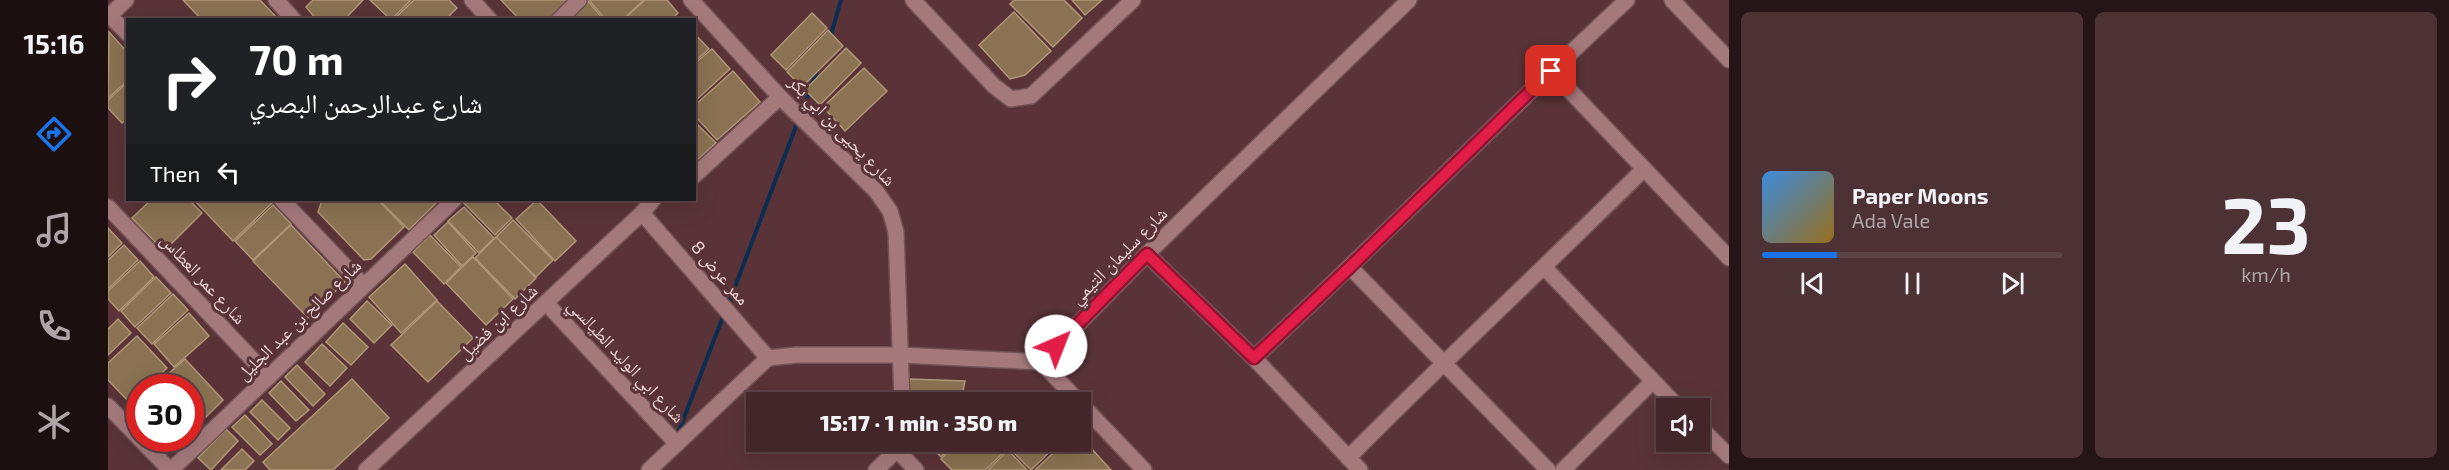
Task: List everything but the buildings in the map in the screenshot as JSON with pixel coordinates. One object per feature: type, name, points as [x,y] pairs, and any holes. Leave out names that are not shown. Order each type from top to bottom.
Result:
[{"type":"street","points":[[126,0],[109,16],[126,32]]},
{"type":"street","points":[[276,0],[292,18]]},
{"type":"street","points":[[472,0],[488,18]]},
{"type":"street","points":[[562,18],[579,0]]},
{"type":"street","name":"شارع يحيى بن ابي بكر","points":[[691,0],[780,97],[876,191],[890,211],[896,232],[902,392]]},
{"type":"street","points":[[923,3],[994,86],[1011,99],[1031,96],[1133,0]]},
{"type":"street","name":"شارع سليمان التيمي","points":[[1041,362],[1147,254],[1409,0]]},
{"type":"street","points":[[1254,358],[1627,0]]},
{"type":"street","points":[[1672,0],[1729,60]]},
{"type":"street","points":[[1551,71],[1729,258]]},
{"type":"street","points":[[696,174],[780,97]]},
{"type":"street","points":[[1348,458],[1443,362],[1644,169]]},
{"type":"street","points":[[283,201],[363,285]]},
{"type":"street","name":"شارع صالح بن عبد الجليل","points":[[171,470],[453,201]]},
{"type":"street","name":"شارع ابن فضيل","points":[[366,470],[547,304],[652,201]]},
{"type":"street","name":"شارع عمر العطاس","points":[[108,207],[269,377]]},
{"type":"street","name":"ممر عرض 8","points":[[642,213],[768,358]]},
{"type":"street","points":[[1147,254],[1254,358],[1360,470]]},
{"type":"street","points":[[1350,267],[1548,470]]},
{"type":"street","points":[[1544,267],[1669,398]]},
{"type":"street","name":"شارع ابي الوليد الطيالسي","points":[[547,304],[676,444]]},
{"type":"street","points":[[649,470],[768,358],[796,355],[900,355],[1041,362],[1069,392]]},
{"type":"street","points":[[1563,470],[1652,382]]},
{"type":"street","points":[[108,406],[171,470]]},
{"type":"street","points":[[1091,415],[1144,470]]},
{"type":"street","points":[[1710,437],[1729,456]]},
{"type":"street","points":[[876,470],[892,452]]},
{"type":"street","points":[[902,452],[916,470]]},
{"type":"waterway","points":[[830,38],[841,0]]},
{"type":"waterway","points":[[802,111],[818,68]]},
{"type":"waterway","points":[[728,305],[798,121]]},
{"type":"waterway","points":[[677,436],[724,314]]},
{"type":"route","points":[[1056,346],[1147,254],[1254,358],[1551,71]]}]
